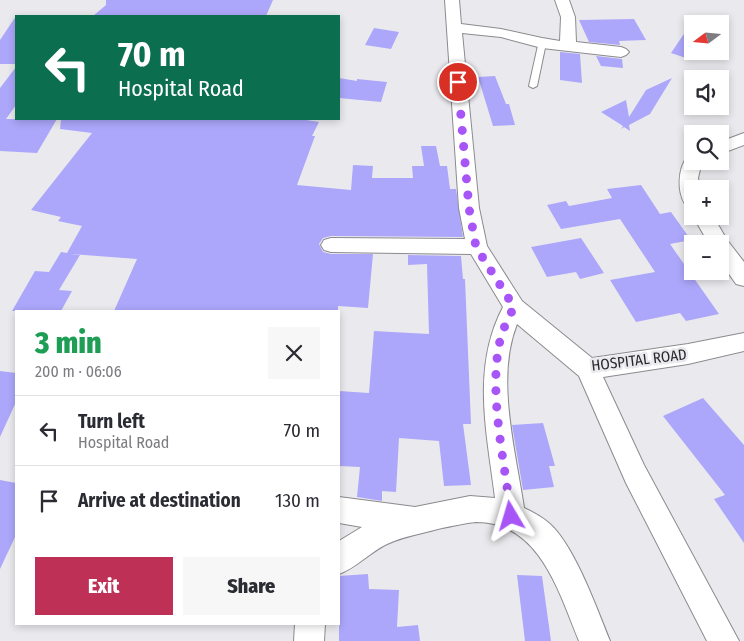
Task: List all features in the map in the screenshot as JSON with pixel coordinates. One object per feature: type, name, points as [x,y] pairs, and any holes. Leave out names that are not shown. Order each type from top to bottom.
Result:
[{"type":"street","name":"HOSPITAL ROAD","points":[[452,0],[469,208],[476,247],[514,307],[588,369],[688,354],[744,342]]},
{"type":"street","points":[[562,0],[568,17],[568,46]]},
{"type":"street","points":[[454,28],[501,33],[542,43],[621,52]]},
{"type":"street","points":[[729,145],[744,139]]},
{"type":"street","points":[[330,245],[476,247]]},
{"type":"street","points":[[729,257],[744,278]]},
{"type":"street","points":[[511,516],[498,415],[496,376],[499,346],[505,325],[514,307]]},
{"type":"street","points":[[588,369],[635,474],[724,641]]},
{"type":"street","points":[[340,559],[348,550],[369,538],[416,521],[477,509],[511,516],[527,524],[546,540],[560,565],[595,641]]},
{"type":"street","points":[[340,510],[416,521]]},
{"type":"street","points":[[309,641],[310,625]]},
{"type":"lane","points":[[533,86],[542,43]]},
{"type":"building","points":[[106,0],[273,0],[266,15],[94,15],[106,5]]},
{"type":"building","points":[[15,18],[15,64],[0,64],[0,40]]},
{"type":"building","points":[[634,19],[646,40],[619,41],[620,45],[589,42],[579,20]]},
{"type":"building","points":[[374,28],[399,32],[391,49],[365,45]]},
{"type":"building","points":[[684,34],[684,57],[671,53]]},
{"type":"building","points":[[560,52],[580,54],[582,83],[560,80]]},
{"type":"building","points":[[596,56],[622,59],[623,68],[601,66]]},
{"type":"building","points":[[15,68],[15,106],[6,119],[56,120],[37,153],[0,151],[0,88]]},
{"type":"building","points":[[495,76],[506,104],[509,104],[515,125],[493,126],[478,77]]},
{"type":"building","points":[[340,78],[387,82],[381,102],[340,98]]},
{"type":"building","points":[[672,78],[650,114],[629,125],[630,131],[624,127],[621,129],[623,126],[601,112],[626,100],[629,117],[646,90]]},
{"type":"building","points":[[61,120],[306,120],[319,122],[312,136],[315,136],[297,185],[351,190],[353,165],[373,166],[372,178],[413,178],[412,166],[424,166],[421,146],[436,146],[440,166],[447,166],[450,189],[456,189],[463,237],[331,236],[323,238],[319,244],[323,252],[331,254],[373,254],[368,308],[338,306],[338,310],[114,310],[137,259],[71,254],[80,255],[59,290],[72,291],[62,310],[12,311],[35,271],[49,272],[61,252],[67,253],[82,226],[58,221],[61,217],[31,210],[92,133],[60,129]]},
{"type":"building","points":[[641,185],[660,214],[671,212],[687,235],[684,235],[684,241],[670,244],[684,264],[684,280],[695,280],[719,314],[686,321],[680,313],[636,322],[610,280],[655,272],[620,219],[561,229],[547,205],[566,201],[569,206],[612,198],[607,189]]},
{"type":"building","points":[[581,238],[604,273],[580,279],[576,272],[547,277],[531,247]]},
{"type":"building","points":[[408,255],[461,256],[463,279],[465,279],[471,424],[463,424],[471,485],[444,486],[439,441],[399,438],[396,492],[382,491],[382,501],[357,497],[360,467],[340,466],[340,391],[369,393],[374,331],[429,334],[427,264],[408,265]]},
{"type":"building","points":[[0,371],[15,373],[15,404],[0,437]]},
{"type":"building","points":[[703,398],[744,445],[744,543],[714,499],[725,495],[663,416]]},
{"type":"building","points":[[543,423],[555,466],[549,466],[554,487],[523,490],[512,425]]},
{"type":"building","points":[[0,480],[15,483],[15,537],[0,569]]},
{"type":"building","points":[[368,574],[369,589],[399,590],[397,627],[418,625],[420,641],[339,641],[340,576]]},
{"type":"building","points":[[517,575],[542,576],[551,641],[525,641]]},
{"type":"route","points":[[458,82],[469,208],[476,247],[514,307],[505,325],[499,346],[496,376],[498,415],[511,516]]}]
